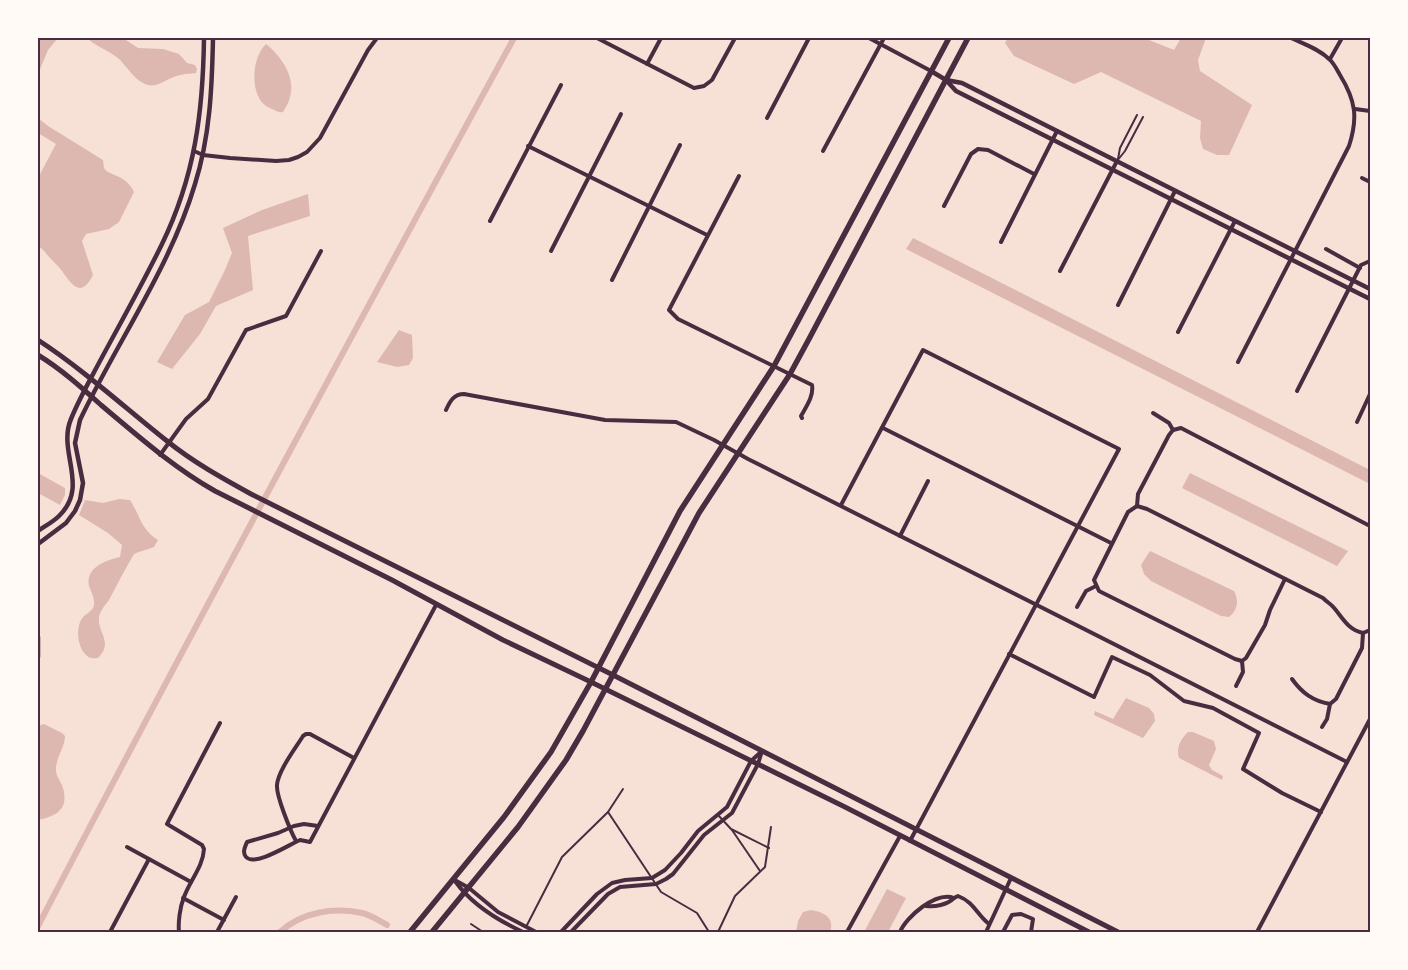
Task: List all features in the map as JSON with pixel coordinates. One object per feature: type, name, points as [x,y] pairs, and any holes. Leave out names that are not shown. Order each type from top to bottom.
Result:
[{"type":"main road","points":[[410,932],[504,817],[537,773],[564,732],[680,512],[774,366],[949,38]]},
{"type":"main road","points":[[432,932],[518,826],[554,778],[583,731],[699,513],[790,374],[968,38]]},
{"type":"main road","points":[[38,340],[91,378],[168,443],[251,494],[613,675],[1118,932]]},
{"type":"main road","points":[[38,355],[63,372],[160,455],[193,478],[245,507],[392,580],[513,645],[758,764],[1089,932]]},
{"type":"street","points":[[38,531],[60,515],[72,496],[74,482],[67,441],[71,418],[162,243],[177,208],[194,151],[202,102],[204,38]]},
{"type":"street","points":[[38,544],[66,524],[76,511],[83,483],[76,450],[76,432],[80,420],[173,243],[188,206],[203,155],[212,96],[213,38]]},
{"type":"street","points":[[194,151],[203,155],[276,161],[298,158],[307,152],[320,138],[365,56],[377,38]]},
{"type":"street","points":[[597,38],[694,88],[704,86],[712,80],[735,38]]},
{"type":"street","points":[[647,64],[661,38]]},
{"type":"street","points":[[767,118],[809,38]]},
{"type":"street","points":[[868,38],[946,80],[956,91],[1370,299]]},
{"type":"street","points":[[823,151],[884,38]]},
{"type":"street","points":[[1238,362],[1348,146],[1354,128],[1355,109],[1344,82],[1330,60],[1314,49],[1291,38]]},
{"type":"street","points":[[1330,60],[1342,38]]},
{"type":"street","points":[[946,80],[962,82],[1370,289]]},
{"type":"street","points":[[490,221],[561,85]]},
{"type":"street","points":[[1355,109],[1370,111]]},
{"type":"street","points":[[551,251],[621,114]]},
{"type":"street","points":[[1001,242],[1057,131]]},
{"type":"street","points":[[612,280],[680,145]]},
{"type":"street","points":[[528,146],[707,236]]},
{"type":"street","points":[[944,206],[971,154],[978,149],[988,150],[1034,174]]},
{"type":"street","points":[[1060,271],[1117,161]]},
{"type":"street","points":[[739,176],[669,310],[678,319],[812,385],[813,390],[801,416],[802,418]]},
{"type":"street","points":[[1362,178],[1370,182]]},
{"type":"street","points":[[1118,305],[1176,191]]},
{"type":"street","points":[[1178,332],[1235,221]]},
{"type":"street","points":[[1326,249],[1360,268]]},
{"type":"street","points":[[160,455],[186,419],[208,399],[246,330],[286,316],[320,251]]},
{"type":"street","points":[[1297,391],[1361,265],[1370,261]]},
{"type":"street","points":[[841,505],[923,350],[1119,449],[910,840]]},
{"type":"street","points":[[446,410],[452,398],[459,394],[464,394],[605,420],[676,422],[723,444],[900,536],[1347,762]]},
{"type":"street","points":[[1357,422],[1370,394]]},
{"type":"street","points":[[1153,413],[1169,423],[1173,430]]},
{"type":"street","points":[[883,428],[1078,525],[1111,544]]},
{"type":"street","points":[[1137,506],[1138,494],[1169,435],[1173,430],[1181,428],[1370,526]]},
{"type":"street","points":[[900,536],[928,481]]},
{"type":"street","points":[[1137,506],[1128,512],[1094,580],[1099,591],[1242,661]]},
{"type":"street","points":[[1137,506],[1323,598],[1354,631],[1363,633],[1370,630]]},
{"type":"street","points":[[1242,661],[1246,658],[1265,625],[1285,579]]},
{"type":"street","points":[[1077,607],[1086,591],[1096,586]]},
{"type":"street","points":[[318,826],[304,824],[248,842],[244,849],[245,855],[253,860],[285,849],[296,841],[310,842],[436,605]]},
{"type":"street","points":[[1322,727],[1327,719],[1330,704],[1336,699],[1362,648],[1363,633]]},
{"type":"street","points":[[38,637],[38,657]]},
{"type":"street","points":[[1009,654],[1094,697],[1112,657],[1150,675],[1184,701],[1213,708],[1260,733],[1243,769],[1282,793],[1321,812]]},
{"type":"street","points":[[1236,686],[1243,672],[1242,661]]},
{"type":"street","points":[[1292,679],[1300,691],[1330,704]]},
{"type":"street","points":[[1257,932],[1370,719]]},
{"type":"street","points":[[179,932],[178,925],[183,898],[201,863],[204,849],[202,845],[166,824],[220,723]]},
{"type":"street","points":[[296,841],[290,829],[277,786],[282,771],[303,736],[310,734],[354,758]]},
{"type":"street","points":[[563,932],[597,894],[612,883],[652,878],[674,862],[698,831],[727,807],[751,761],[762,751]]},
{"type":"street","points":[[571,932],[608,894],[620,888],[656,884],[673,874],[704,835],[736,807],[758,764],[762,751]]},
{"type":"street","points":[[848,932],[900,836]]},
{"type":"street","points":[[127,847],[192,882]]},
{"type":"street","points":[[110,932],[149,859]]},
{"type":"street","points":[[986,932],[1010,878]]},
{"type":"street","points":[[453,879],[469,888],[498,912],[536,932]]},
{"type":"street","points":[[453,879],[464,894],[495,918],[523,932]]},
{"type":"street","points":[[900,932],[910,916],[926,906],[933,907],[950,902],[958,896],[970,901],[977,909],[980,918],[989,924]]},
{"type":"street","points":[[217,932],[236,897]]},
{"type":"street","points":[[183,898],[224,920]]},
{"type":"street","points":[[1003,932],[1012,915],[1021,914],[1033,919],[1031,932]]},
{"type":"lane","points":[[1117,161],[1120,148],[1137,115]]},
{"type":"lane","points":[[1117,161],[1125,151],[1143,117]]},
{"type":"lane","points":[[526,927],[562,857],[608,812],[622,789]]},
{"type":"lane","points":[[608,812],[661,892],[697,913],[709,932]]},
{"type":"lane","points":[[718,815],[731,829],[760,871]]},
{"type":"lane","points":[[718,932],[735,896],[765,866],[771,827]]},
{"type":"lane","points":[[731,829],[769,848]]},
{"type":"lane","points":[[470,924],[483,932]]},
{"type":"shaded area","points":[[38,38],[58,38],[48,50],[38,74]]},
{"type":"shaded area","points":[[87,38],[123,38],[138,48],[163,49],[179,54],[187,63],[195,65],[196,73],[172,77],[159,84],[147,85],[136,78],[119,59]]},
{"type":"shaded area","points":[[1008,38],[1144,38],[1174,50],[1181,38],[1206,38],[1198,60],[1200,71],[1252,105],[1229,155],[1217,155],[1203,149],[1200,138],[1201,121],[1101,72],[1074,84],[1014,56],[1005,43]]},
{"type":"shaded area","points":[[266,44],[282,61],[291,82],[290,99],[283,112],[278,112],[264,105],[256,89],[254,80],[257,60]]},
{"type":"shaded area","points":[[38,118],[103,160],[106,171],[126,182],[134,192],[119,222],[109,229],[86,234],[82,241],[93,275],[89,282],[81,288],[73,285],[41,248],[38,249],[38,178],[56,144],[38,133]]},
{"type":"shaded area","points":[[308,194],[310,216],[248,236],[253,290],[216,306],[200,334],[172,369],[157,362],[185,315],[209,302],[224,272],[232,253],[223,228],[262,210]]},
{"type":"shaded area","points":[[913,238],[1370,470],[1370,484],[906,249]]},
{"type":"shaded area","points":[[399,330],[412,335],[413,358],[409,365],[397,367],[377,362]]},
{"type":"shaded area","points":[[38,473],[65,488],[65,495],[60,505],[38,493]]},
{"type":"shaded area","points":[[1190,473],[1348,551],[1337,566],[1182,488]]},
{"type":"shaded area","points":[[119,499],[130,500],[144,527],[158,540],[154,547],[134,554],[99,617],[100,628],[105,642],[103,652],[98,658],[90,658],[82,650],[78,637],[81,619],[94,605],[89,586],[90,574],[103,563],[120,557],[122,545],[108,533],[79,515],[85,500],[103,503]]},
{"type":"shaded area","points":[[1150,551],[1234,591],[1237,601],[1234,611],[1229,617],[1221,616],[1151,581],[1144,574],[1141,565]]},
{"type":"shaded area","points":[[1126,698],[1149,708],[1154,714],[1155,721],[1143,738],[1094,715],[1095,711],[1113,719]]},
{"type":"shaded area","points":[[44,724],[65,736],[56,766],[57,776],[64,793],[64,800],[60,810],[51,816],[38,820],[38,726]]},
{"type":"shaded area","points":[[1188,732],[1193,732],[1214,741],[1216,749],[1209,765],[1212,770],[1223,776],[1222,780],[1179,758],[1179,744]]},
{"type":"shaded area","points":[[887,889],[906,898],[888,932],[864,932]]},
{"type":"shaded area","points":[[811,910],[820,912],[830,919],[830,932],[796,932],[798,921],[803,912]]},
{"type":"waterway","points":[[38,926],[155,703],[514,38]]},
{"type":"waterway","points":[[280,932],[298,920],[329,911],[362,913],[387,925]]}]
